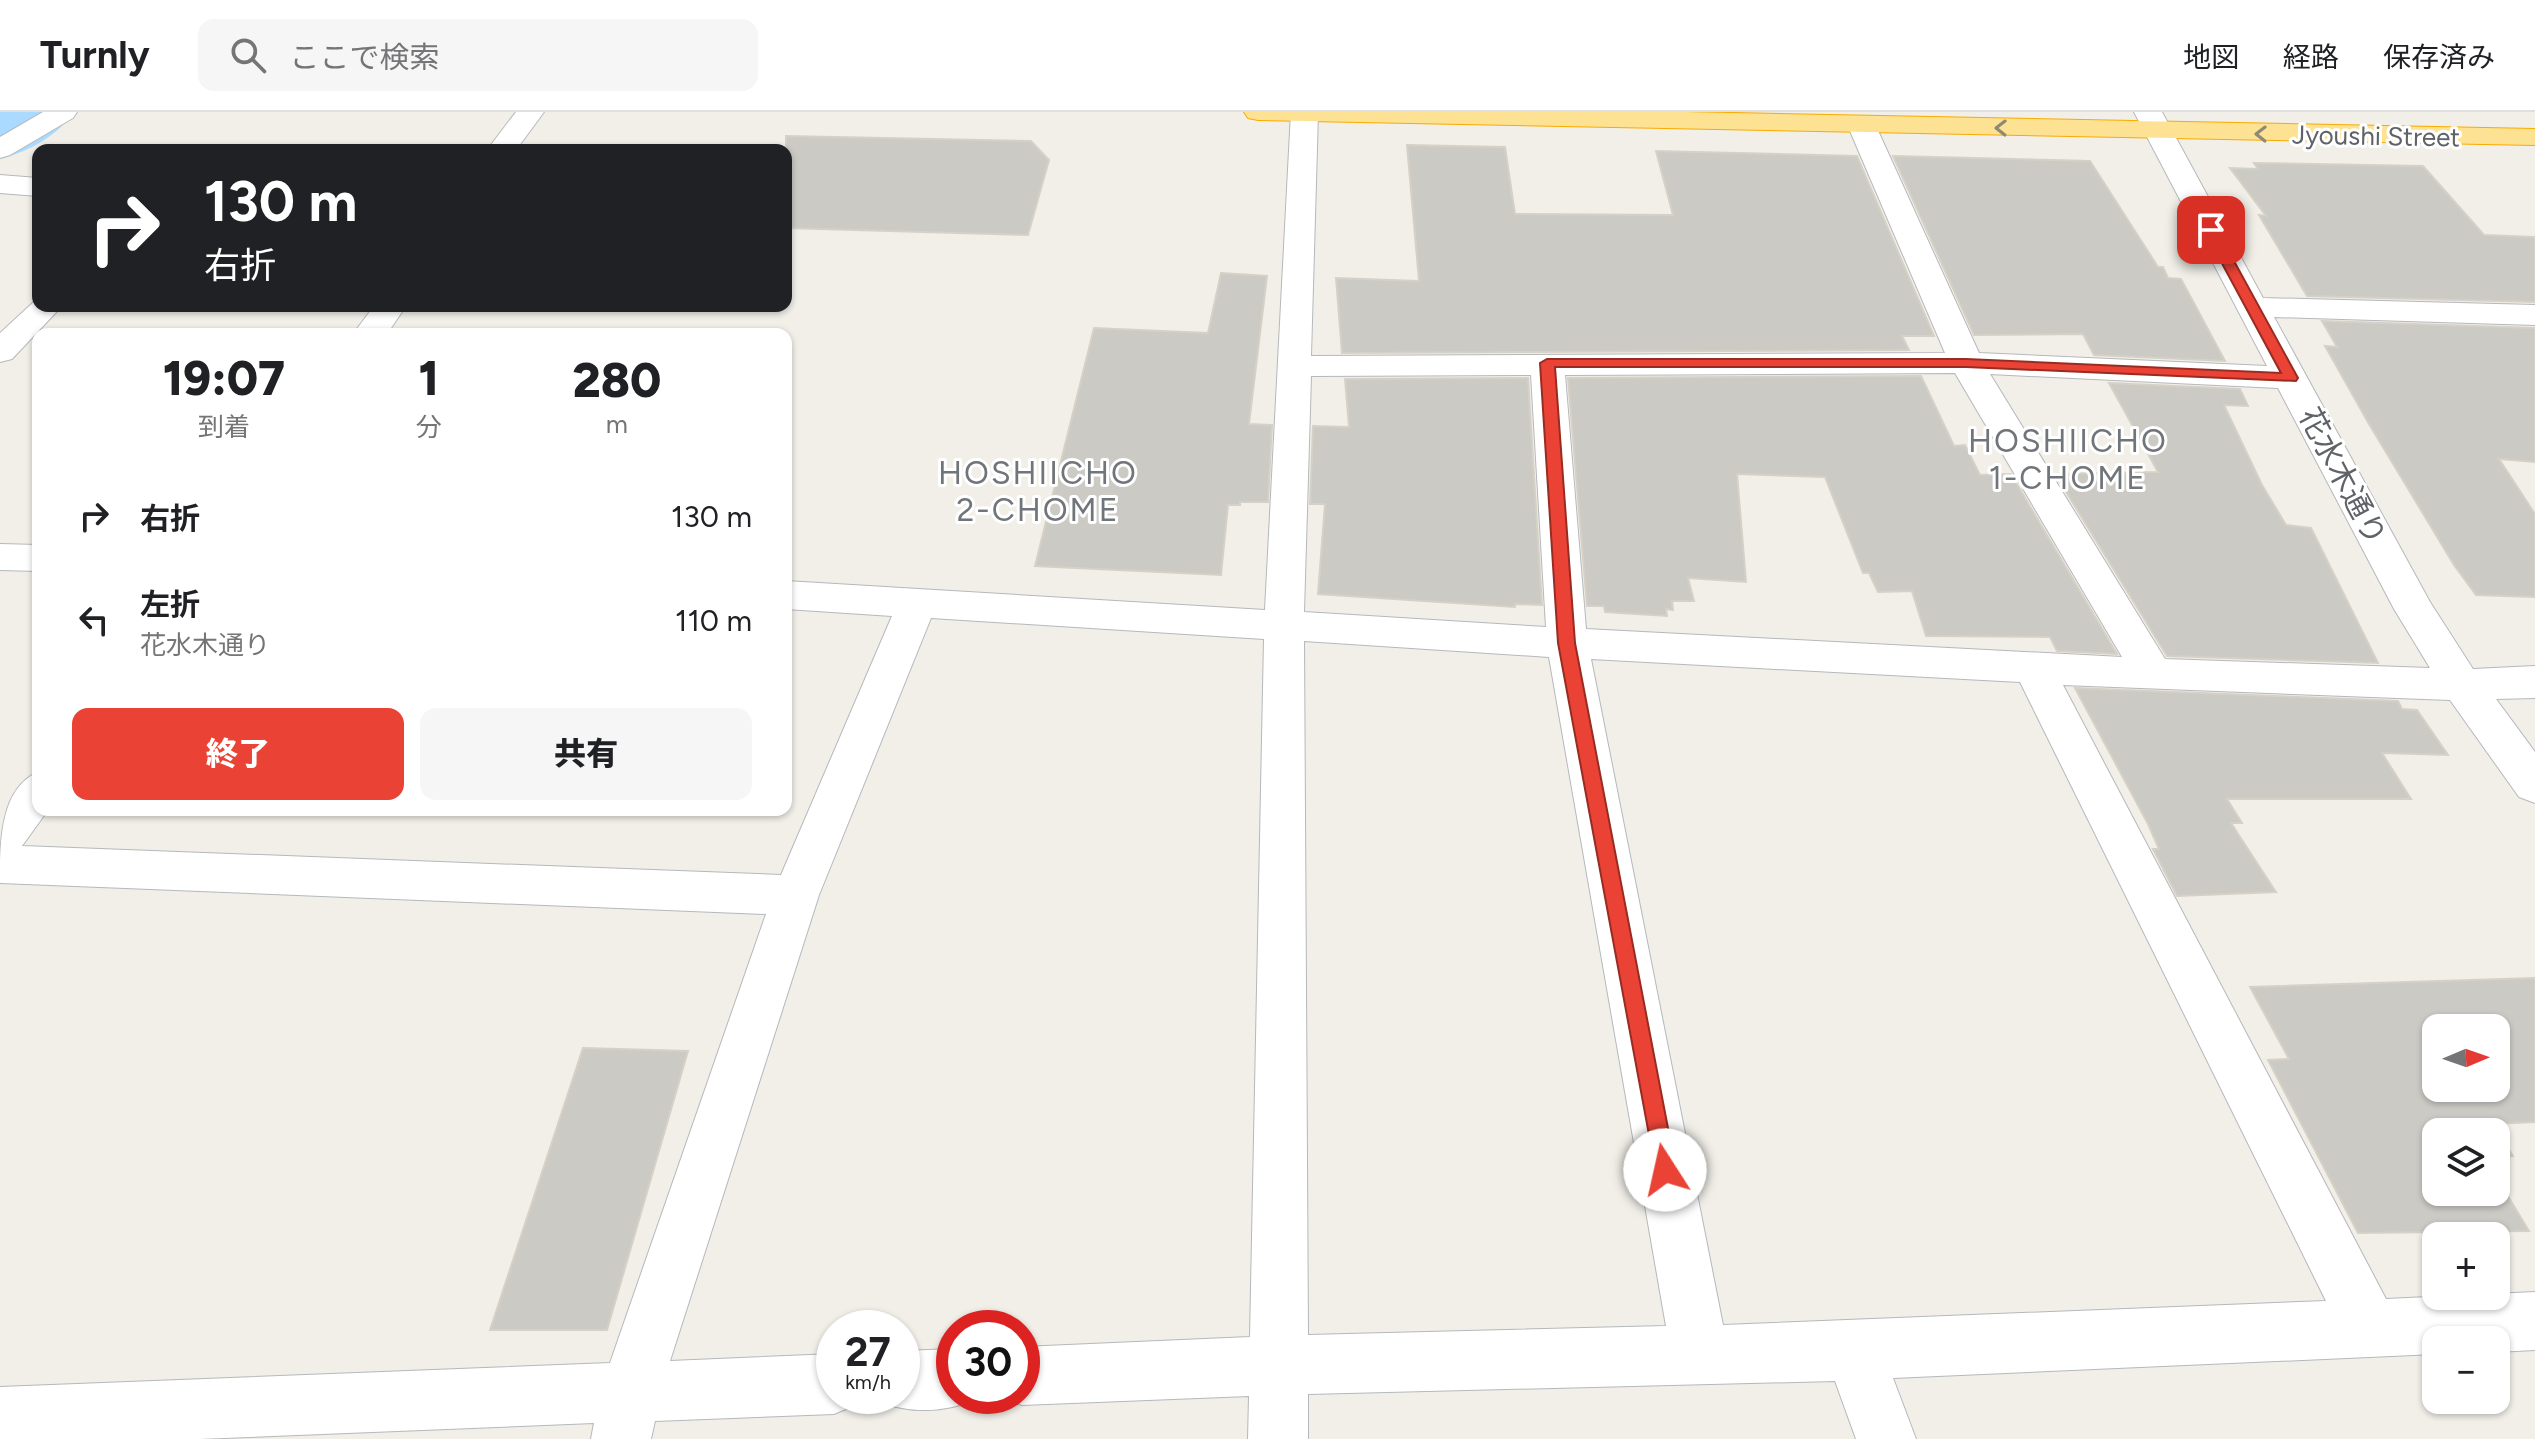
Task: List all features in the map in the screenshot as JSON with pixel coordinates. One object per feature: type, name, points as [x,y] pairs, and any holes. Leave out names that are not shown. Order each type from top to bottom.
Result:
[{"type":"highway","name":"Jyoushi Street","points":[[1258,112],[1861,124],[2153,122],[2535,137]]},
{"type":"street","points":[[0,123],[18,112]]},
{"type":"street","points":[[0,149],[63,112]]},
{"type":"street","points":[[506,144],[530,112]]},
{"type":"street","points":[[1278,1439],[1276,1365],[1284,624],[1304,113]]},
{"type":"street","name":"花水木通り","points":[[2153,122],[2414,609],[2462,685],[2535,785]]},
{"type":"street","points":[[1861,124],[1966,363],[2153,674]]},
{"type":"street","points":[[0,184],[32,187]]},
{"type":"street","points":[[2252,307],[2535,315]]},
{"type":"street","points":[[0,352],[40,312]]},
{"type":"street","points":[[1547,363],[1567,643],[1700,1356]]},
{"type":"street","points":[[1294,366],[1966,363],[2291,378]]},
{"type":"street","points":[[0,557],[32,558]]},
{"type":"street","points":[[792,595],[1567,643],[2153,674],[2462,685],[2535,682]]},
{"type":"street","points":[[626,1416],[796,895],[918,602]]},
{"type":"street","points":[[2034,668],[2369,1326]]},
{"type":"street","points":[[0,841],[32,798]]},
{"type":"street","points":[[0,864],[796,895]]},
{"type":"street","points":[[1040,1375],[1276,1365],[1854,1351],[2535,1321]]},
{"type":"street","points":[[1854,1351],[1886,1439]]},
{"type":"street","points":[[0,1417],[626,1416],[816,1387]]},
{"type":"building","points":[[786,136],[1031,141],[1049,160],[1028,235],[792,228],[792,144],[786,144]]},
{"type":"building","points":[[1407,145],[1505,147],[1515,214],[1673,215],[1656,151],[1857,156],[1934,336],[1902,336],[1909,350],[1342,353],[1336,278],[1419,281]]},
{"type":"building","points":[[1893,156],[2090,161],[2158,267],[2163,267],[2168,278],[2181,279],[2225,361],[2094,355],[2083,334],[1974,335]]},
{"type":"building","points":[[2254,163],[2423,166],[2484,235],[2535,237],[2535,302],[2307,296],[2259,215],[2266,216],[2230,168],[2258,169]]},
{"type":"building","points":[[1221,273],[1267,276],[1249,424],[1272,425],[1268,502],[1228,505],[1221,575],[1035,566],[1094,328],[1208,333]]},
{"type":"building","points":[[2322,321],[2535,328],[2535,462],[2499,459],[2535,514],[2535,597],[2476,595],[2454,565],[2325,346],[2337,347]]},
{"type":"building","points":[[1921,376],[1954,446],[1965,445],[1980,475],[2011,474],[2117,654],[2057,651],[2050,637],[1926,636],[1912,591],[1878,592],[1869,573],[1863,573],[1825,477],[1737,474],[1746,582],[1688,578],[1694,601],[1672,601],[1673,610],[1666,609],[1667,616],[1605,612],[1604,606],[1587,606],[1568,378]]},
{"type":"building","points":[[1528,378],[1542,605],[1515,604],[1515,607],[1318,594],[1325,504],[1310,504],[1313,426],[1349,427],[1345,379]]},
{"type":"building","points":[[2109,383],[2240,389],[2248,406],[2224,405],[2262,485],[2286,525],[2311,528],[2378,663],[2167,656],[2055,474],[2158,472]]},
{"type":"building","points":[[2075,688],[2398,701],[2402,709],[2417,710],[2448,755],[2382,753],[2411,799],[2227,799],[2242,823],[2231,823],[2276,892],[2177,896],[2153,849],[2159,849],[2148,824]]},
{"type":"building","points":[[2535,978],[2535,1122],[2510,1123],[2510,1118],[2422,1118],[2422,1206],[2510,1206],[2510,1199],[2529,1231],[2510,1231],[2510,1222],[2422,1222],[2422,1232],[2358,1233],[2268,1060],[2289,1059],[2250,987]]},
{"type":"building","points":[[583,1048],[688,1051],[607,1330],[490,1330]]},
{"type":"waterway","points":[[0,139],[42,112]]},
{"type":"district","name":"HOSHIICHO 1-CHOME","points":[[2068,460]]},
{"type":"district","name":"HOSHIICHO 2-CHOME","points":[[1038,492]]},
{"type":"route","points":[[1665,1170],[1567,643],[1547,363],[1966,363],[2291,378],[2211,230]]}]
